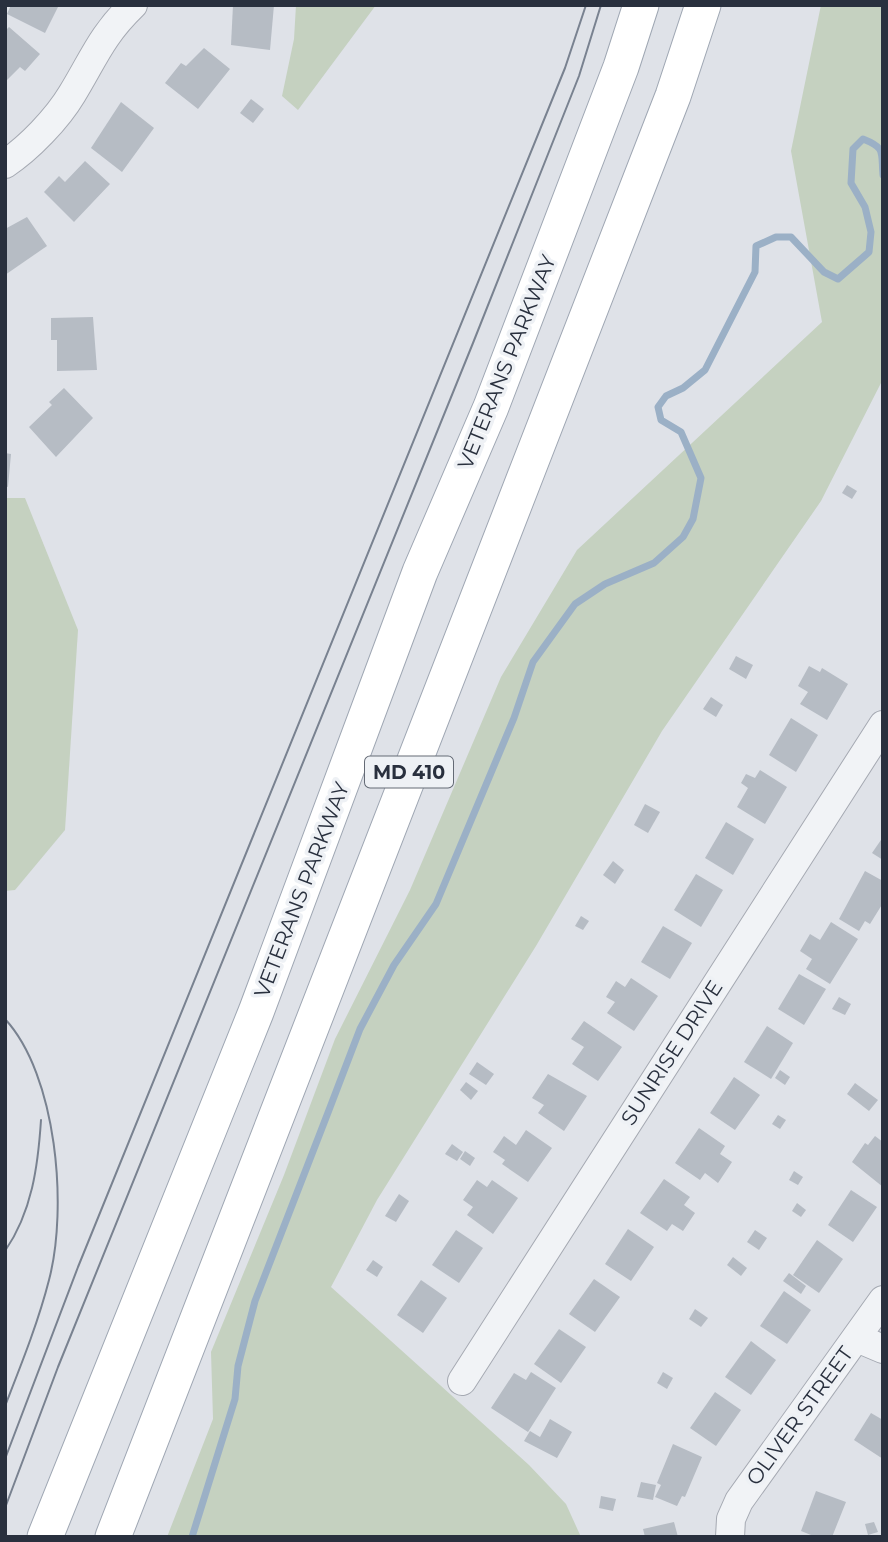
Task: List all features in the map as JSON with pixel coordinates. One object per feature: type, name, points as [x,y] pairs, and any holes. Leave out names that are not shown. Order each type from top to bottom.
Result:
[{"type":"main road","name":"VETERANS PARKWAY","points":[[45,1537],[256,1012],[420,572],[501,382],[621,67],[641,5]]},
{"type":"main road","name":"MD 410","points":[[113,1537],[663,121],[703,5]]},
{"type":"street","points":[[5,164],[20,154],[71,97],[108,29],[133,5]]},
{"type":"street","name":"SUNRISE DRIVE","points":[[462,1381],[883,725]]},
{"type":"street","name":"OLIVER STREET","points":[[730,1537],[731,1519],[738,1501],[870,1344],[883,1300]]},
{"type":"green space","points":[[296,5],[376,5],[298,110],[282,96],[294,39]]},
{"type":"green space","points":[[821,5],[883,5],[883,379],[821,501],[662,731],[536,946],[377,1200],[331,1287],[529,1465],[566,1504],[581,1537],[167,1537],[213,1419],[211,1352],[284,1175],[335,1039],[410,890],[501,677],[577,550],[822,322],[791,151]]},
{"type":"green space","points":[[5,498],[25,498],[78,630],[65,830],[15,890],[5,891]]},
{"type":"building","points":[[11,5],[59,5],[45,33],[7,14]]},
{"type":"building","points":[[233,5],[274,5],[270,50],[231,45]]},
{"type":"building","points":[[9,27],[40,54],[25,71],[20,67],[5,82],[5,31]]},
{"type":"building","points":[[204,48],[230,69],[198,109],[165,83],[181,63],[186,66]]},
{"type":"building","points":[[251,99],[264,109],[253,123],[240,113]]},
{"type":"building","points":[[121,102],[154,128],[122,172],[91,148]]},
{"type":"building","points":[[85,161],[110,184],[74,222],[44,192],[59,176],[65,182]]},
{"type":"building","points":[[27,217],[47,246],[5,275],[5,229]]},
{"type":"building","points":[[93,317],[97,370],[57,371],[57,340],[51,340],[51,318]]},
{"type":"building","points":[[64,388],[93,418],[56,457],[29,427],[52,405],[49,402]]},
{"type":"building","points":[[5,453],[11,454],[8,487],[5,486]]},
{"type":"building","points":[[847,485],[857,491],[852,499],[842,493]]},
{"type":"building","points":[[736,656],[753,665],[746,679],[729,669]]},
{"type":"building","points":[[809,666],[820,672],[822,668],[848,684],[827,720],[800,704],[808,692],[798,686]]},
{"type":"building","points":[[711,697],[723,705],[716,717],[703,709]]},
{"type":"building","points":[[791,718],[818,735],[796,772],[769,755]]},
{"type":"building","points":[[760,770],[787,787],[765,824],[737,807],[748,788],[741,783],[746,774],[755,778]]},
{"type":"building","points":[[645,804],[660,812],[648,833],[634,825]]},
{"type":"building","points":[[726,822],[754,839],[733,875],[705,858]]},
{"type":"building","points":[[883,837],[883,860],[872,853]]},
{"type":"building","points":[[613,861],[624,870],[615,884],[603,875]]},
{"type":"building","points":[[865,871],[883,881],[883,903],[870,924],[865,921],[859,931],[839,919]]},
{"type":"building","points":[[696,874],[723,890],[701,927],[674,910]]},
{"type":"building","points":[[581,916],[589,921],[583,930],[575,926]]},
{"type":"building","points":[[831,922],[858,939],[830,984],[806,969],[812,959],[800,951],[810,934],[820,940]]},
{"type":"building","points":[[663,926],[692,943],[670,979],[641,962]]},
{"type":"building","points":[[799,974],[826,989],[804,1025],[778,1009]]},
{"type":"building","points":[[631,978],[658,996],[634,1031],[607,1013],[615,1002],[606,997],[616,981],[625,987]]},
{"type":"building","points":[[839,997],[851,1004],[845,1015],[832,1009]]},
{"type":"building","points":[[584,1021],[622,1047],[598,1081],[572,1064],[584,1047],[571,1039]]},
{"type":"building","points":[[767,1026],[793,1043],[771,1079],[744,1062]]},
{"type":"building","points":[[477,1062],[494,1074],[486,1085],[469,1074]]},
{"type":"building","points":[[780,1070],[790,1077],[785,1085],[775,1078]]},
{"type":"building","points":[[548,1074],[587,1096],[564,1131],[538,1113],[544,1105],[532,1098]]},
{"type":"building","points":[[734,1077],[760,1095],[735,1130],[710,1113]]},
{"type":"building","points":[[466,1082],[478,1091],[471,1100],[460,1090]]},
{"type":"building","points":[[855,1083],[878,1100],[869,1111],[847,1094]]},
{"type":"building","points":[[778,1115],[786,1120],[780,1129],[772,1124]]},
{"type":"building","points":[[699,1128],[725,1146],[720,1154],[732,1162],[718,1183],[705,1173],[700,1180],[675,1163]]},
{"type":"building","points":[[526,1130],[552,1148],[528,1182],[502,1164],[505,1160],[493,1152],[504,1136],[516,1145]]},
{"type":"building","points":[[875,1136],[883,1142],[883,1187],[852,1162],[865,1143],[868,1145]]},
{"type":"building","points":[[452,1144],[463,1152],[457,1161],[445,1154]]},
{"type":"building","points":[[465,1151],[475,1158],[470,1166],[460,1159]]},
{"type":"building","points":[[794,1171],[803,1177],[798,1185],[789,1180]]},
{"type":"building","points":[[664,1179],[690,1197],[684,1205],[695,1213],[683,1231],[672,1224],[667,1231],[640,1213]]},
{"type":"building","points":[[477,1180],[487,1187],[492,1180],[518,1198],[493,1234],[467,1215],[473,1207],[463,1200]]},
{"type":"building","points":[[851,1190],[877,1207],[853,1242],[828,1225]]},
{"type":"building","points":[[399,1194],[409,1201],[396,1222],[385,1216]]},
{"type":"building","points":[[797,1203],[806,1210],[801,1217],[792,1211]]},
{"type":"building","points":[[628,1229],[654,1247],[631,1281],[605,1264]]},
{"type":"building","points":[[456,1230],[483,1248],[459,1283],[432,1265]]},
{"type":"building","points":[[755,1230],[767,1238],[759,1250],[747,1242]]},
{"type":"building","points":[[817,1240],[843,1259],[819,1293],[793,1275]]},
{"type":"building","points":[[733,1257],[747,1268],[741,1276],[727,1265]]},
{"type":"building","points":[[373,1260],[383,1267],[377,1277],[366,1270]]},
{"type":"building","points":[[789,1273],[806,1286],[801,1294],[783,1281]]},
{"type":"building","points":[[594,1279],[620,1297],[595,1332],[569,1314]]},
{"type":"building","points":[[421,1280],[447,1298],[423,1333],[397,1315]]},
{"type":"building","points":[[784,1291],[811,1310],[787,1344],[760,1326]]},
{"type":"building","points":[[695,1309],[708,1318],[701,1327],[689,1319]]},
{"type":"building","points":[[559,1329],[586,1347],[561,1383],[534,1364]]},
{"type":"building","points":[[751,1341],[776,1360],[751,1395],[725,1377]]},
{"type":"building","points":[[531,1372],[556,1388],[528,1432],[491,1408],[514,1373],[526,1380]]},
{"type":"building","points":[[663,1372],[673,1378],[667,1389],[657,1383]]},
{"type":"building","points":[[715,1392],[741,1410],[716,1446],[690,1428]]},
{"type":"building","points":[[871,1413],[883,1420],[883,1459],[854,1440]]},
{"type":"building","points":[[550,1419],[572,1432],[557,1458],[524,1441],[530,1431],[540,1437]]},
{"type":"building","points":[[673,1444],[702,1457],[685,1497],[682,1496],[677,1506],[655,1497],[661,1485],[657,1483]]},
{"type":"building","points":[[641,1482],[656,1485],[653,1500],[637,1497]]},
{"type":"building","points":[[816,1491],[846,1502],[832,1537],[816,1537],[801,1531]]},
{"type":"building","points":[[601,1496],[616,1499],[613,1511],[599,1508]]},
{"type":"building","points":[[674,1522],[678,1537],[645,1537],[643,1529]]},
{"type":"building","points":[[874,1522],[878,1532],[868,1535],[865,1524]]},
{"type":"waterway","points":[[192,1537],[235,1399],[238,1366],[255,1301],[360,1029],[394,965],[436,904],[514,718],[533,662],[575,604],[605,584],[654,563],[683,537],[693,519],[701,478],[681,432],[661,420],[658,407],[666,396],[683,388],[705,370],[755,272],[756,246],[776,237],[791,237],[824,272],[838,279],[869,252],[871,232],[865,207],[851,183],[853,149],[863,139],[879,148],[883,175]]},
{"type":"tram line","points":[[5,1459],[78,1267],[565,68],[586,5]]},
{"type":"tram line","points":[[5,1508],[58,1367],[579,76],[601,5]]},
{"type":"tram line","points":[[5,1019],[23,1043],[47,1107],[57,1181],[55,1250],[49,1280],[29,1344],[5,1406]]},
{"type":"tram line","points":[[5,1251],[22,1221],[32,1188],[41,1120]]}]
